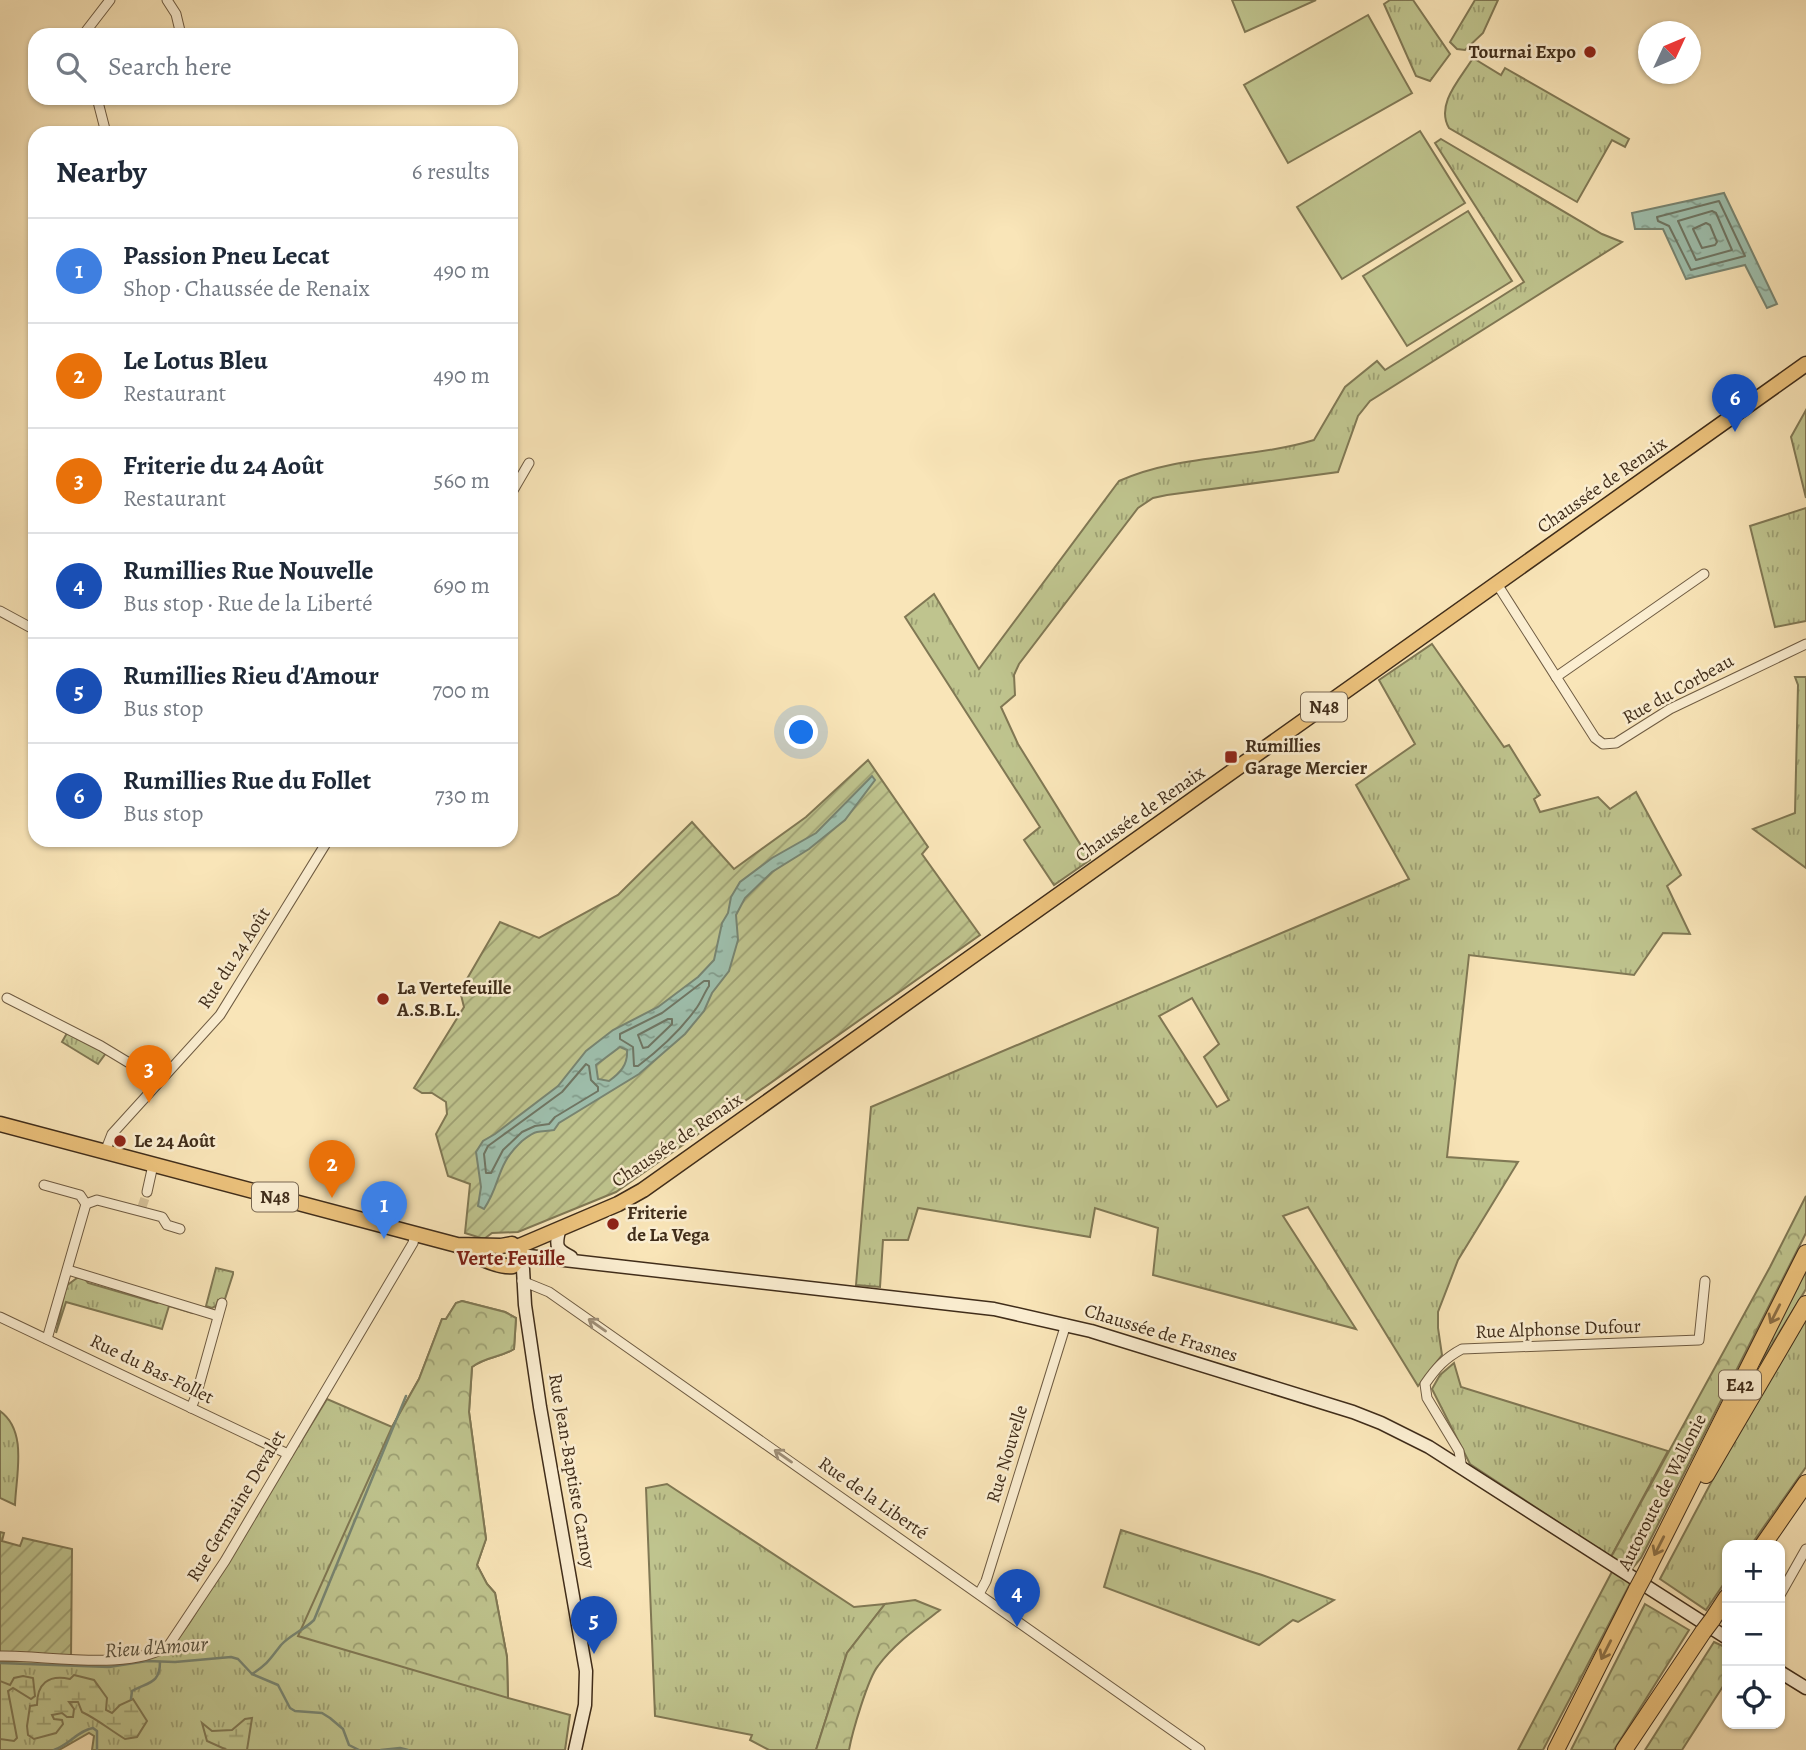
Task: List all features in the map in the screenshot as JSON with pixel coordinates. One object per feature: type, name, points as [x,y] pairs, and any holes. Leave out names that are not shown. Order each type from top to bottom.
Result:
[{"type":"highway","name":"Autoroute de Wallonie","points":[[1556,1750],[1806,1253]]},
{"type":"highway","points":[[1674,1516],[1704,1478],[1806,1304]]},
{"type":"highway","points":[[1766,1540],[1806,1483]]},
{"type":"highway","points":[[1624,1750],[1723,1603]]},
{"type":"main road","name":"Chaussée de Renaix","points":[[513,1259],[532,1239],[559,1231],[643,1190],[1806,364]]},
{"type":"main road","name":"N48","points":[[0,1124],[457,1245],[490,1262],[513,1259],[509,1243],[501,1246],[457,1245]]},
{"type":"main road","points":[[559,1231],[556,1243],[559,1251],[578,1261]]},
{"type":"main road","points":[[513,1259],[522,1281]]},
{"type":"main road","name":"Chaussée de Frasnes","points":[[513,1259],[578,1261],[995,1308],[1066,1324],[1360,1414],[1429,1447],[1722,1635]]},
{"type":"main road","name":"Rue Jean-Baptiste Carnoy","points":[[522,1281],[540,1407],[586,1671],[585,1705],[575,1750]]},
{"type":"main road","points":[[1785,1675],[1806,1688]]},
{"type":"street","points":[[88,28],[110,0]]},
{"type":"street","points":[[167,0],[176,14],[179,28]]},
{"type":"street","points":[[99,105],[104,126]]},
{"type":"street","points":[[518,482],[529,463]]},
{"type":"street","points":[[1556,677],[1704,573]]},
{"type":"street","name":"Rue du Corbeau","points":[[1497,584],[1595,738],[1603,744],[1616,743],[1670,709],[1806,644]]},
{"type":"street","points":[[0,611],[28,625]]},
{"type":"street","name":"Rue du 24 Août","points":[[105,1152],[112,1134],[220,1015],[324,847]]},
{"type":"street","points":[[7,998],[101,1046],[159,1081]]},
{"type":"street","points":[[147,1192],[153,1165]]},
{"type":"street","points":[[44,1185],[80,1195],[86,1204],[47,1339]]},
{"type":"street","points":[[86,1204],[97,1200],[141,1209],[162,1217],[167,1225],[180,1229]]},
{"type":"street","name":"Rue Germaine Devalet","points":[[0,1656],[115,1660],[159,1652],[169,1645],[225,1562],[413,1242],[415,1234]]},
{"type":"street","points":[[68,1270],[218,1316]]},
{"type":"street","name":"Rue de la Liberté","points":[[522,1281],[549,1292],[1200,1750]]},
{"type":"street","name":"Rue Alphonse Dufour","points":[[1462,1469],[1459,1451],[1427,1398],[1425,1384],[1438,1365],[1448,1357],[1462,1349],[1699,1340],[1705,1281]]},
{"type":"street","points":[[191,1408],[222,1303]]},
{"type":"street","name":"Rue du Bas-Follet","points":[[0,1317],[288,1454]]},
{"type":"street","name":"Rue Nouvelle","points":[[979,1594],[986,1581],[1066,1324]]},
{"type":"street","points":[[1785,1586],[1806,1549]]},
{"type":"green space","points":[[1232,0],[1316,0],[1245,32]]},
{"type":"green space","points":[[1390,0],[1413,0],[1450,54],[1430,81],[1416,76],[1384,4]]},
{"type":"green space","points":[[1475,0],[1498,0],[1483,33],[1465,50],[1457,49],[1450,42]]},
{"type":"green space","points":[[1368,15],[1412,93],[1288,163],[1244,85]]},
{"type":"green space","points":[[1473,58],[1501,75],[1505,68],[1629,139],[1625,147],[1612,140],[1577,202],[1449,128],[1445,110],[1447,101]]},
{"type":"green space","points":[[1420,131],[1465,203],[1342,279],[1297,207]]},
{"type":"green space","points":[[1441,139],[1602,234],[1622,242],[1370,401],[1358,416],[1338,472],[1167,495],[1153,498],[1138,508],[1019,664],[1014,675],[1015,695],[1001,707],[1018,744],[1090,860],[1054,885],[1024,840],[1040,827],[905,617],[934,594],[979,669],[1119,481],[1166,466],[1266,451],[1314,440],[1345,387],[1377,361],[1385,370],[1524,282],[1435,143]]},
{"type":"green space","points":[[1468,211],[1512,281],[1407,346],[1363,276]]},
{"type":"green space","points":[[1806,410],[1806,498],[1791,437]]},
{"type":"green space","points":[[1806,508],[1806,621],[1775,627],[1750,526]]},
{"type":"green space","points":[[1432,644],[1504,747],[1509,745],[1540,795],[1534,799],[1540,812],[1598,797],[1610,809],[1636,792],[1681,875],[1667,886],[1690,934],[1663,933],[1634,975],[1469,955],[1447,1157],[1518,1162],[1458,1260],[1438,1312],[1442,1355],[1418,1386],[1308,1207],[1283,1216],[1356,1329],[1153,1275],[1158,1228],[1095,1208],[1090,1237],[918,1208],[908,1240],[883,1240],[880,1287],[856,1285],[871,1107],[1409,879],[1356,785],[1415,744],[1379,680]],"holes":[[[1192,998],[1219,1044],[1204,1057],[1229,1100],[1217,1107],[1159,1016]]]},
{"type":"green space","points":[[1795,677],[1806,677],[1806,868],[1753,829],[1795,813],[1798,685]]},
{"type":"green space","points":[[868,760],[928,847],[922,854],[980,935],[616,1192],[518,1232],[492,1233],[484,1239],[465,1233],[470,1184],[448,1176],[436,1134],[447,1114],[446,1102],[432,1093],[422,1093],[414,1088],[464,1007],[460,991],[500,922],[539,938],[618,895],[692,822],[734,869],[806,817]]},
{"type":"green space","points":[[67,1033],[106,1053],[98,1064],[62,1042]]},
{"type":"green space","points":[[1806,1196],[1806,1233],[1641,1558],[1631,1570],[1611,1557]]},
{"type":"green space","points":[[1806,1266],[1806,1289],[1760,1364],[1758,1362]]},
{"type":"green space","points":[[216,1268],[233,1274],[224,1302],[218,1300],[212,1308],[206,1306]]},
{"type":"green space","points":[[77,1278],[157,1303],[162,1301],[192,1313],[169,1306],[162,1329],[66,1302],[56,1333],[66,1286]]},
{"type":"green space","points":[[462,1301],[505,1312],[516,1318],[514,1349],[472,1367],[469,1412],[486,1539],[477,1565],[495,1593],[507,1657],[508,1698],[570,1715],[565,1750],[92,1750],[94,1736],[89,1733],[59,1750],[0,1750],[0,1662],[159,1655],[174,1644],[327,1399],[392,1427],[419,1379],[442,1319],[446,1319],[456,1303]]},
{"type":"green space","points":[[462,1301],[505,1312],[516,1318],[514,1349],[472,1367],[469,1412],[486,1539],[477,1565],[495,1593],[507,1657],[508,1698],[298,1636],[392,1427],[419,1379],[442,1319],[446,1319],[456,1303]]},
{"type":"green space","points":[[1806,1316],[1806,1467],[1755,1540],[1722,1540],[1722,1586],[1706,1610],[1660,1579],[1758,1394]]},
{"type":"green space","points":[[1454,1363],[1461,1387],[1668,1451],[1611,1557],[1470,1464],[1432,1389],[1440,1375]]},
{"type":"green space","points":[[0,1411],[9,1420],[17,1442],[15,1505],[0,1498]]},
{"type":"green space","points":[[667,1484],[854,1607],[885,1604],[847,1653],[816,1750],[769,1750],[750,1740],[752,1735],[655,1716],[646,1488]]},
{"type":"green space","points":[[1121,1530],[1334,1600],[1298,1622],[1293,1620],[1259,1645],[1104,1587]]},
{"type":"green space","points":[[0,1532],[4,1533],[2,1541],[20,1546],[23,1538],[72,1549],[71,1659],[0,1659]]},
{"type":"green space","points":[[1615,1566],[1633,1578],[1543,1750],[1518,1750]]},
{"type":"green space","points":[[915,1600],[940,1610],[899,1643],[874,1672],[865,1693],[849,1750],[816,1750],[847,1653],[885,1604]]},
{"type":"green space","points":[[1645,1604],[1689,1630],[1614,1750],[1571,1750]]},
{"type":"green space","points":[[1714,1642],[1722,1646],[1722,1688],[1682,1750],[1645,1750]]},
{"type":"green space","points":[[74,1675],[94,1680],[107,1698],[106,1710],[112,1713],[120,1705],[133,1699],[147,1721],[137,1737],[125,1739],[82,1712],[78,1702],[69,1702],[74,1709],[73,1717],[62,1713],[52,1715],[54,1719],[62,1720],[63,1724],[56,1733],[34,1739],[28,1735],[30,1706],[37,1705],[39,1691],[45,1682],[56,1678],[70,1679]]},
{"type":"green space","points":[[14,1678],[33,1678],[35,1696],[31,1699],[13,1688],[8,1691],[17,1738],[14,1741],[0,1739],[0,1681],[10,1685]]},
{"type":"green space","points":[[252,1718],[247,1750],[227,1750],[207,1741],[202,1723],[212,1731],[232,1730],[245,1719]]},
{"type":"water","points":[[1724,193],[1777,304],[1767,308],[1745,265],[1686,279],[1663,229],[1635,229],[1632,213]]},
{"type":"water","points":[[872,776],[875,780],[845,820],[809,849],[772,872],[745,898],[736,915],[738,940],[729,971],[712,993],[704,1011],[685,1034],[639,1074],[559,1123],[554,1130],[535,1133],[522,1141],[507,1158],[484,1209],[478,1206],[481,1187],[476,1152],[483,1141],[558,1086],[586,1051],[613,1030],[658,1007],[698,977],[714,960],[722,923],[728,913],[731,897],[740,882],[772,858],[816,833]],"holes":[[[620,1047],[627,1050],[625,1064],[617,1075],[609,1081],[598,1079],[596,1065]]]},
{"type":"waterway","points":[[252,1674],[265,1664],[285,1641],[314,1620],[406,1396]]},
{"type":"waterway","name":"Rieu d'Amour","points":[[0,1663],[109,1667],[147,1661],[175,1662],[231,1657],[238,1659],[252,1674],[278,1685],[290,1708],[295,1711],[322,1713],[330,1718],[343,1729],[349,1745],[359,1750]]},
{"type":"waterway","points":[[131,1699],[132,1691],[148,1684],[158,1675],[160,1662]]},
{"type":"waterway","points":[[54,1750],[83,1731],[93,1728],[97,1731],[97,1750]]},
{"type":"waterway","name":"Rieu d'Amour","points":[[381,1750],[408,1750]]},
{"type":"tunnel","points":[[142,1207],[147,1192]]},
{"type":"place","name":"Tournai Expo","points":[[1590,52]]},
{"type":"place","name":"Rumillies Rue du Follet","points":[[1735,432]]},
{"type":"place","name":"Rumillies Garage Mercier","points":[[1231,757]]},
{"type":"place","name":"La Vertefeuille A.S.B.L.","points":[[383,999]]},
{"type":"place","name":"Friterie du 24 Août","points":[[149,1103]]},
{"type":"place","name":"Le 24 Août","points":[[120,1141]]},
{"type":"place","name":"Le Lotus Bleu","points":[[332,1198]]},
{"type":"place","name":"Friterie de La Vega","points":[[613,1224]]},
{"type":"place","name":"Passion Pneu Lecat","points":[[384,1239]]},
{"type":"place","name":"Rumillies Rue Nouvelle","points":[[1017,1627]]},
{"type":"place","name":"Rumillies Rieu d'Amour","points":[[594,1654]]},
{"type":"district","name":"Verte Feuille","points":[[511,1258]]}]
